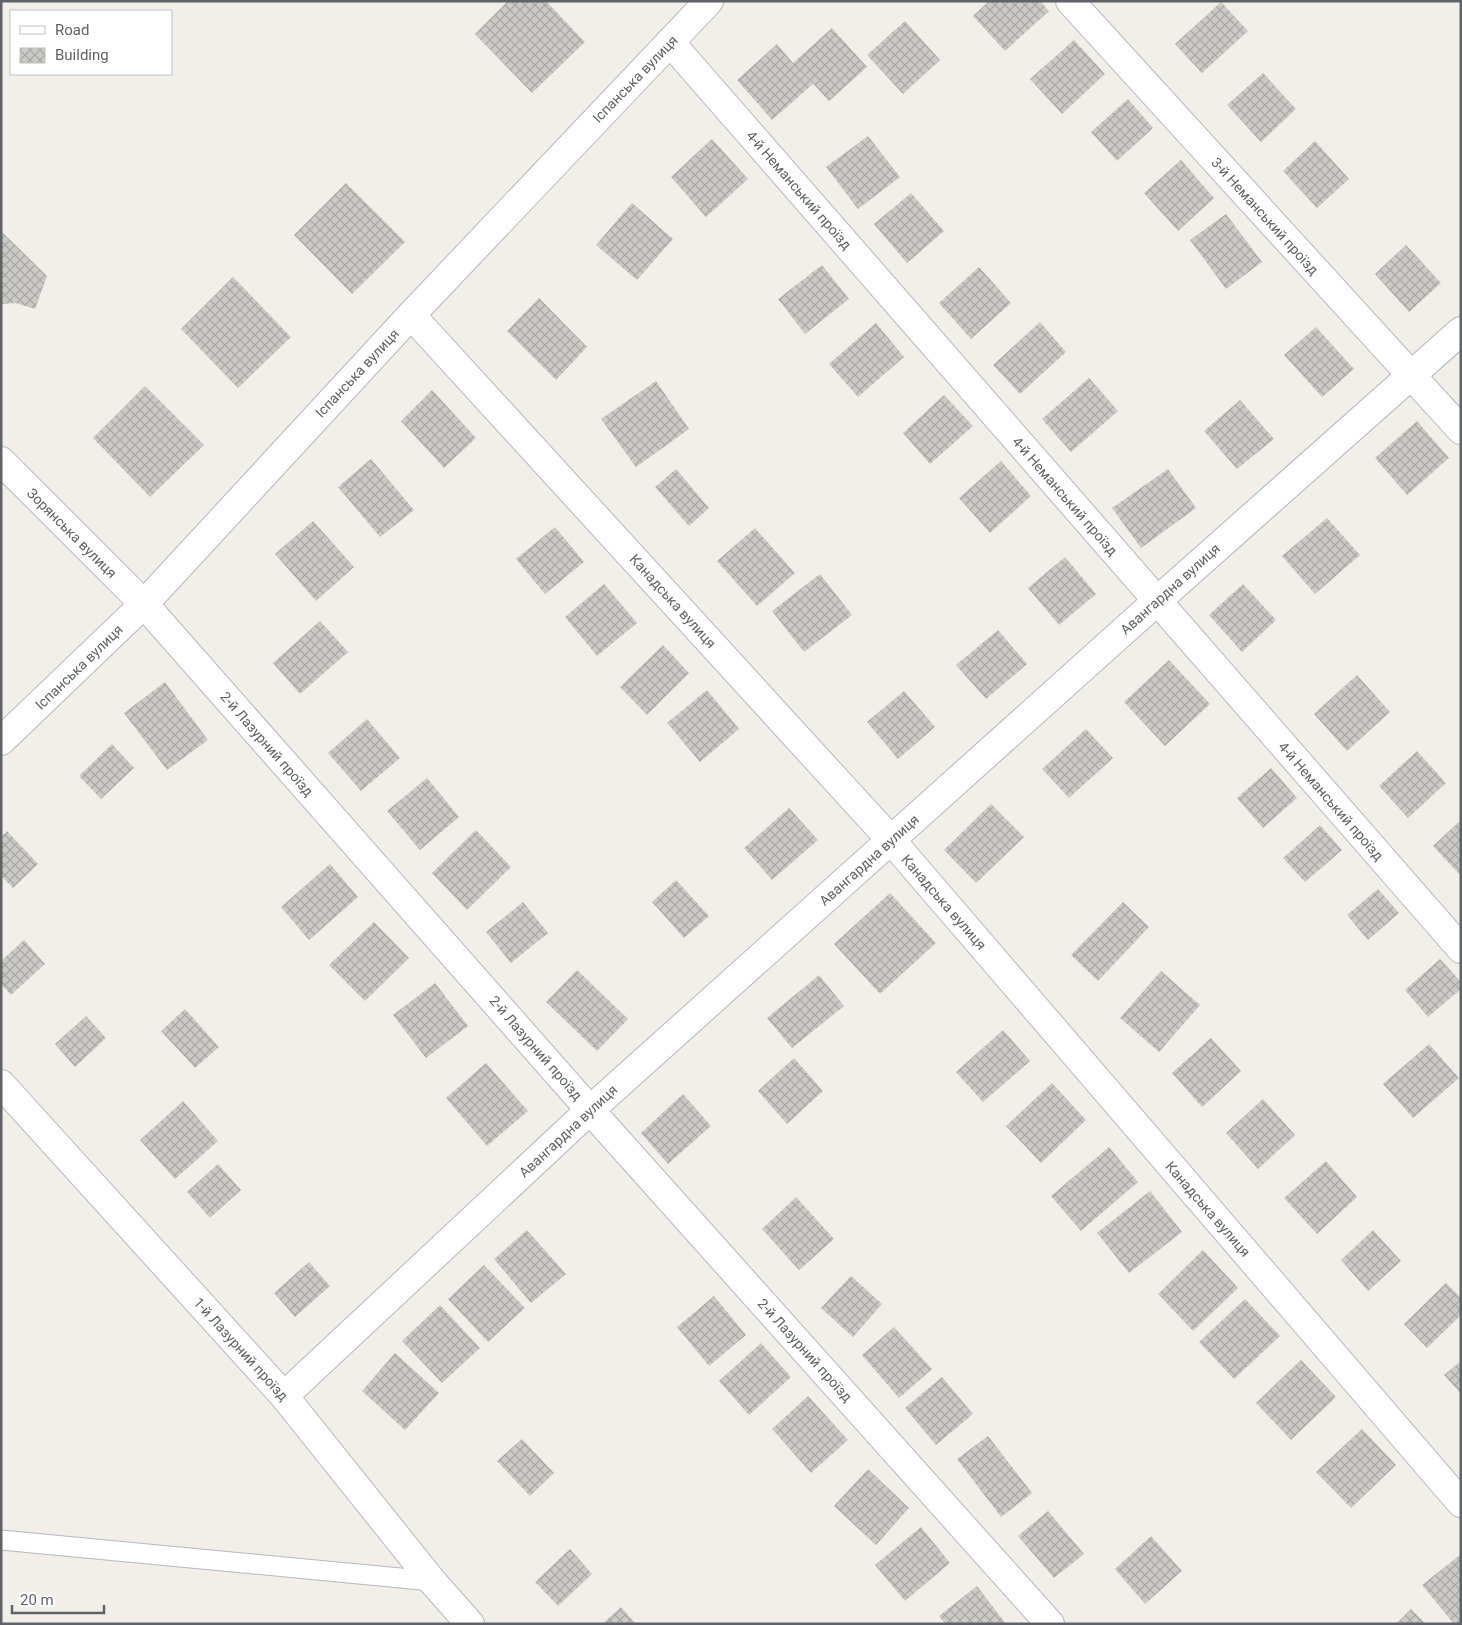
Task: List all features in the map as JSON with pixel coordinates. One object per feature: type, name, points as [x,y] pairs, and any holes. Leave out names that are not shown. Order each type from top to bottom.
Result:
[{"type":"street","name":"Іспанська вулиця","points":[[1,741],[144,604],[411,315],[709,1]]},
{"type":"street","name":"3-й Неманський проїзд","points":[[1070,1],[1461,430]]},
{"type":"street","name":"4-й Неманський проїзд","points":[[670,42],[1461,949]]},
{"type":"street","name":"Канадська вулиця","points":[[411,315],[891,840],[1461,1504]]},
{"type":"street","name":"Авангардна вулиця","points":[[284,1396],[590,1110],[1461,331]]},
{"type":"street","name":"Зорянська вулиця","points":[[1,461],[144,604]]},
{"type":"street","name":"2-й Лазурний проїзд","points":[[144,604],[590,1110],[1050,1624]]},
{"type":"street","name":"1-й Лазурний проїзд","points":[[1,1084],[284,1396],[432,1581],[470,1624]]},
{"type":"lane","points":[[1,1540],[432,1581]]},
{"type":"building","points":[[508,1],[546,1],[585,42],[532,93],[475,34]]},
{"type":"building","points":[[989,1],[1040,1],[1049,11],[1005,51],[973,16]]},
{"type":"building","points":[[1221,2],[1248,31],[1202,73],[1175,44]]},
{"type":"building","points":[[905,21],[940,60],[903,94],[867,55]]},
{"type":"building","points":[[832,28],[867,67],[829,101],[797,66],[813,84],[772,120],[737,80],[777,44],[793,63]]},
{"type":"building","points":[[1074,40],[1105,74],[1062,114],[1030,79]]},
{"type":"building","points":[[1263,73],[1296,109],[1261,142],[1227,105]]},
{"type":"building","points":[[1128,99],[1153,128],[1117,161],[1091,132]]},
{"type":"building","points":[[868,136],[900,177],[858,209],[826,167]]},
{"type":"building","points":[[712,139],[748,179],[706,217],[671,177]]},
{"type":"building","points":[[1315,141],[1349,179],[1317,208],[1283,171]]},
{"type":"building","points":[[1181,160],[1214,198],[1178,231],[1144,193]]},
{"type":"building","points":[[346,183],[405,242],[352,294],[294,235]]},
{"type":"building","points":[[911,193],[944,231],[907,263],[874,224]]},
{"type":"building","points":[[632,203],[673,239],[637,280],[596,245]]},
{"type":"building","points":[[1226,214],[1262,262],[1226,289],[1190,240]]},
{"type":"building","points":[[1,231],[47,276],[35,309],[16,303],[1,304]]},
{"type":"building","points":[[1406,245],[1441,283],[1409,312],[1375,274]]},
{"type":"building","points":[[822,265],[849,299],[805,334],[778,299]]},
{"type":"building","points":[[979,267],[1011,303],[971,339],[939,303]]},
{"type":"building","points":[[233,277],[291,337],[238,388],[181,329]]},
{"type":"building","points":[[539,298],[587,347],[556,380],[507,331]]},
{"type":"building","points":[[1040,322],[1066,352],[1020,394],[993,365]]},
{"type":"building","points":[[876,323],[904,357],[858,397],[829,364]]},
{"type":"building","points":[[1316,327],[1354,369],[1322,397],[1284,355]]},
{"type":"building","points":[[1089,378],[1118,411],[1071,452],[1042,419]]},
{"type":"building","points":[[656,381],[689,429],[636,467],[601,419]]},
{"type":"building","points":[[145,386],[204,445],[150,497],[93,438]]},
{"type":"building","points":[[432,390],[476,438],[444,468],[401,421]]},
{"type":"building","points":[[944,395],[973,426],[930,464],[903,433]]},
{"type":"building","points":[[1240,400],[1274,439],[1237,469],[1204,431]]},
{"type":"building","points":[[1417,421],[1449,458],[1407,495],[1375,458]]},
{"type":"building","points":[[371,459],[414,510],[380,537],[338,487]]},
{"type":"building","points":[[1001,461],[1031,496],[990,533],[959,498]]},
{"type":"building","points":[[676,469],[709,508],[689,526],[655,487]]},
{"type":"building","points":[[1168,469],[1196,508],[1141,548],[1112,508]]},
{"type":"building","points":[[1327,518],[1360,555],[1315,594],[1282,556]]},
{"type":"building","points":[[313,521],[354,567],[316,601],[275,554]]},
{"type":"building","points":[[555,527],[584,562],[545,594],[516,559]]},
{"type":"building","points":[[755,528],[795,573],[757,606],[717,561]]},
{"type":"building","points":[[1065,557],[1096,594],[1059,625],[1028,588]]},
{"type":"building","points":[[820,574],[852,615],[804,652],[772,611]]},
{"type":"building","points":[[604,584],[637,623],[597,656],[565,617]]},
{"type":"building","points":[[1243,584],[1276,620],[1242,652],[1209,615]]},
{"type":"building","points":[[320,621],[348,652],[300,694],[273,663]]},
{"type":"building","points":[[998,630],[1027,664],[986,699],[956,665]]},
{"type":"building","points":[[663,645],[689,673],[647,715],[620,687]]},
{"type":"building","points":[[1169,660],[1210,704],[1165,746],[1124,702]]},
{"type":"building","points":[[1357,675],[1390,712],[1347,751],[1314,714]]},
{"type":"building","points":[[165,682],[208,740],[167,770],[124,713]]},
{"type":"building","points":[[707,690],[739,729],[700,762],[667,723]]},
{"type":"building","points":[[904,691],[935,727],[898,759],[867,722]]},
{"type":"building","points":[[367,719],[400,758],[361,791],[328,753]]},
{"type":"building","points":[[1086,729],[1113,758],[1069,798],[1042,769]]},
{"type":"building","points":[[112,744],[134,768],[101,799],[79,776]]},
{"type":"building","points":[[1417,751],[1446,783],[1408,818],[1379,786]]},
{"type":"building","points":[[1271,768],[1297,798],[1263,828],[1237,798]]},
{"type":"building","points":[[427,778],[459,817],[420,850],[387,811]]},
{"type":"building","points":[[991,804],[1024,837],[976,883],[944,850]]},
{"type":"building","points":[[789,808],[818,840],[772,880],[744,848]]},
{"type":"building","points":[[1461,820],[1461,876],[1433,846]]},
{"type":"building","points":[[1320,825],[1342,850],[1305,882],[1283,858]]},
{"type":"building","points":[[476,830],[511,867],[467,910],[432,873]]},
{"type":"building","points":[[7,831],[38,864],[13,888],[1,876],[1,837]]},
{"type":"building","points":[[330,864],[358,897],[309,940],[281,907]]},
{"type":"building","points":[[676,880],[709,916],[684,938],[652,902]]},
{"type":"building","points":[[1378,889],[1399,913],[1368,940],[1347,915]]},
{"type":"building","points":[[890,893],[936,943],[880,994],[834,944]]},
{"type":"building","points":[[523,902],[548,933],[511,963],[486,932]]},
{"type":"building","points":[[1123,902],[1149,927],[1098,981],[1071,955]]},
{"type":"building","points":[[374,922],[409,958],[365,1001],[329,965]]},
{"type":"building","points":[[24,940],[45,964],[11,995],[1,984],[1,961]]},
{"type":"building","points":[[1440,959],[1461,982],[1461,989],[1428,1017],[1405,990]]},
{"type":"building","points":[[577,970],[628,1019],[597,1051],[546,1002]]},
{"type":"building","points":[[1161,971],[1200,1005],[1159,1052],[1120,1018]]},
{"type":"building","points":[[819,975],[844,1006],[792,1048],[767,1018]]},
{"type":"building","points":[[435,983],[468,1026],[426,1058],[393,1015]]},
{"type":"building","points":[[185,1009],[219,1047],[195,1068],[161,1031]]},
{"type":"building","points":[[86,1016],[106,1038],[75,1067],[55,1044]]},
{"type":"building","points":[[1003,1030],[1030,1061],[983,1102],[956,1072]]},
{"type":"building","points":[[1211,1038],[1241,1071],[1202,1107],[1172,1073]]},
{"type":"building","points":[[1429,1044],[1459,1078],[1413,1118],[1383,1084]]},
{"type":"building","points":[[794,1058],[823,1091],[787,1124],[758,1091]]},
{"type":"building","points":[[486,1063],[528,1111],[487,1146],[446,1098]]},
{"type":"building","points":[[1052,1083],[1086,1120],[1041,1163],[1006,1126]]},
{"type":"building","points":[[683,1094],[711,1126],[668,1164],[641,1133]]},
{"type":"building","points":[[1263,1099],[1295,1135],[1258,1169],[1226,1133]]},
{"type":"building","points":[[183,1101],[218,1141],[175,1179],[140,1140]]},
{"type":"building","points":[[1109,1147],[1138,1182],[1081,1231],[1051,1196]]},
{"type":"building","points":[[1326,1161],[1357,1197],[1317,1234],[1284,1198]]},
{"type":"building","points":[[218,1164],[241,1190],[210,1218],[187,1192]]},
{"type":"building","points":[[1150,1191],[1182,1232],[1129,1273],[1097,1233]]},
{"type":"building","points":[[796,1197],[834,1239],[799,1270],[762,1229]]},
{"type":"building","points":[[527,1230],[566,1274],[531,1303],[494,1259]]},
{"type":"building","points":[[1373,1230],[1401,1261],[1368,1291],[1341,1260]]},
{"type":"building","points":[[1203,1250],[1238,1288],[1193,1331],[1158,1294]]},
{"type":"building","points":[[309,1262],[330,1286],[295,1317],[274,1293]]},
{"type":"building","points":[[484,1265],[525,1308],[488,1342],[448,1299]]},
{"type":"building","points":[[851,1276],[882,1304],[853,1337],[821,1308]]},
{"type":"building","points":[[1446,1283],[1461,1298],[1461,1315],[1427,1348],[1404,1324]]},
{"type":"building","points":[[714,1296],[746,1335],[709,1366],[677,1327]]},
{"type":"building","points":[[1245,1299],[1280,1336],[1234,1379],[1199,1342]]},
{"type":"building","points":[[440,1305],[480,1348],[442,1383],[402,1341]]},
{"type":"building","points":[[894,1327],[932,1369],[899,1398],[862,1355]]},
{"type":"building","points":[[761,1343],[791,1377],[749,1415],[719,1381]]},
{"type":"building","points":[[395,1353],[439,1393],[405,1430],[362,1391]]},
{"type":"building","points":[[1301,1360],[1336,1397],[1291,1440],[1256,1403]]},
{"type":"building","points":[[1461,1361],[1461,1394],[1444,1375]]},
{"type":"building","points":[[942,1377],[973,1414],[936,1445],[905,1408]]},
{"type":"building","points":[[808,1396],[848,1440],[811,1473],[772,1429]]},
{"type":"building","points":[[1362,1429],[1396,1465],[1351,1508],[1316,1472]]},
{"type":"building","points":[[988,1436],[1032,1493],[1001,1517],[957,1459]]},
{"type":"building","points":[[522,1439],[554,1473],[530,1496],[497,1461]]},
{"type":"building","points":[[868,1469],[909,1508],[876,1545],[834,1506]]},
{"type":"building","points":[[1048,1511],[1084,1554],[1054,1578],[1018,1536]]},
{"type":"building","points":[[921,1527],[950,1563],[905,1601],[875,1565]]},
{"type":"building","points":[[1151,1536],[1182,1571],[1145,1604],[1115,1569]]},
{"type":"building","points":[[570,1549],[592,1574],[558,1606],[535,1582]]},
{"type":"building","points":[[1461,1554],[1461,1624],[1454,1624],[1422,1585]]},
{"type":"building","points":[[977,1586],[1006,1624],[945,1624],[939,1616]]},
{"type":"building","points":[[621,1607],[636,1624],[602,1624]]},
{"type":"building","points":[[1411,1609],[1426,1624],[1396,1624]]}]
